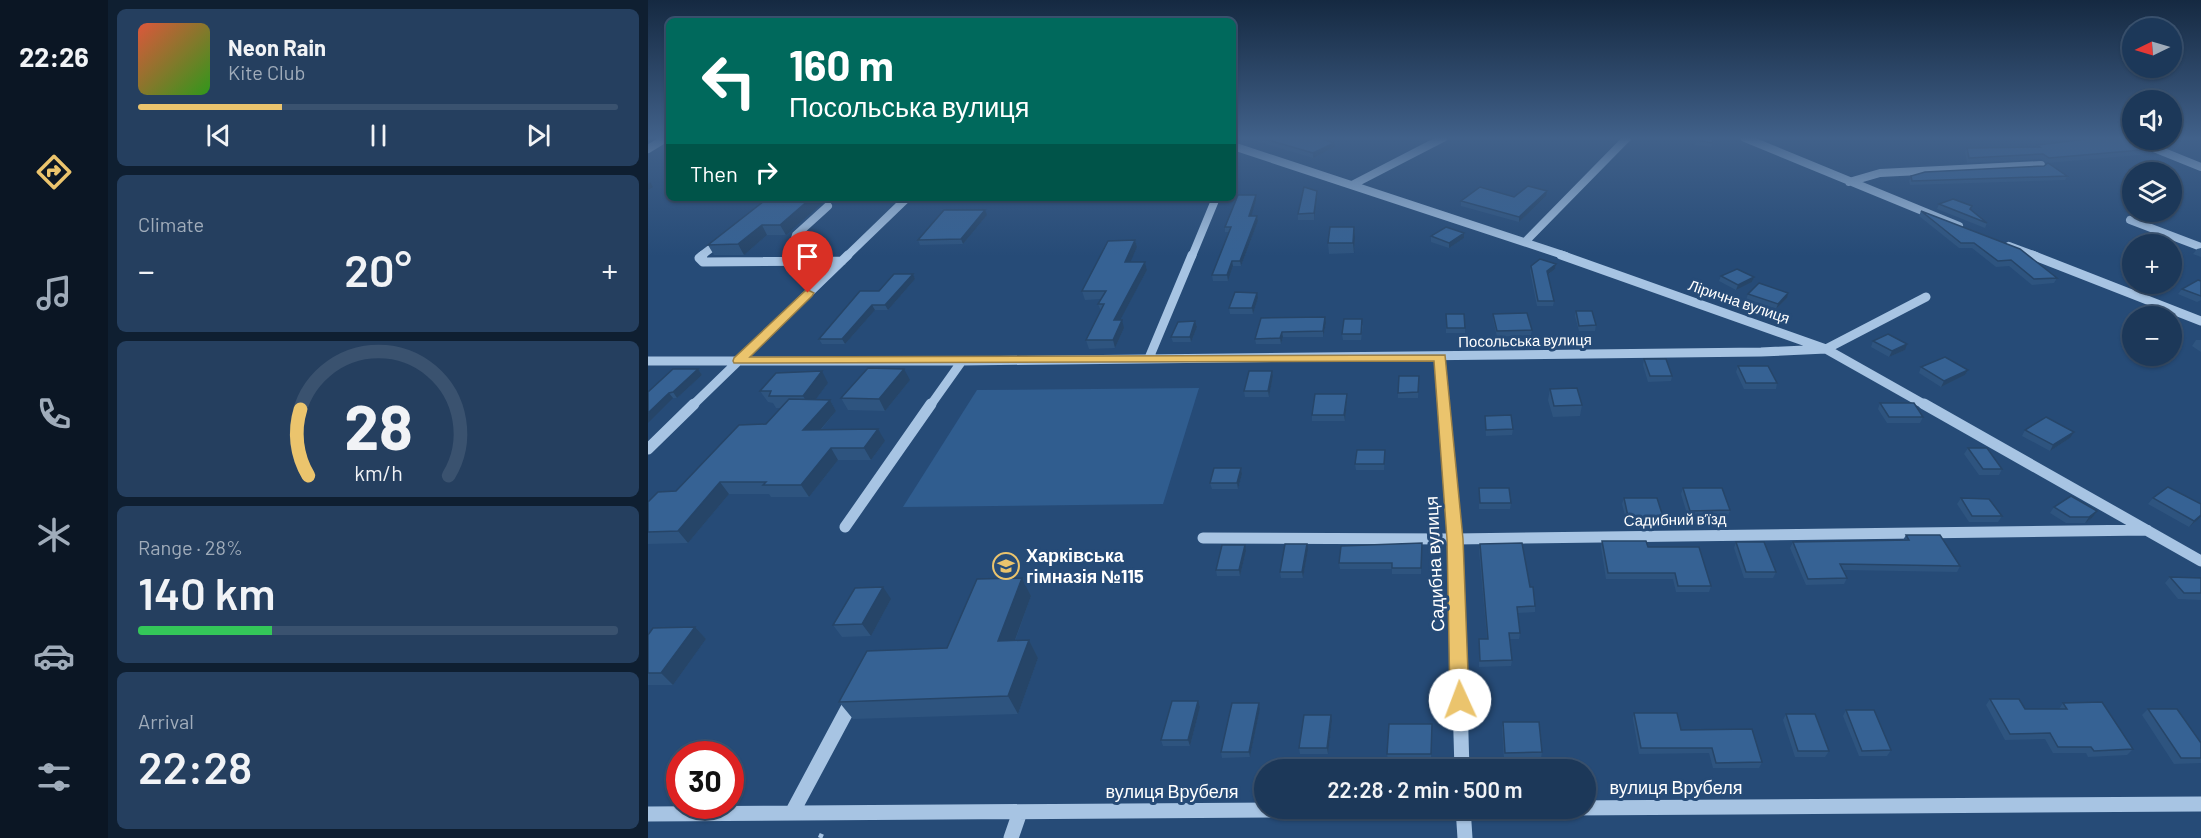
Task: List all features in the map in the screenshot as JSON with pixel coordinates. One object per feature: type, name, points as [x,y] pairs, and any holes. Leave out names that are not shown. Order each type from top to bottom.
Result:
[{"type":"street","name":"Лірична вулиця","points":[[1328,177],[1525,242],[1826,349],[2201,561]]},
{"type":"street","points":[[1352,185],[1367,177]]},
{"type":"street","points":[[1525,242],[1589,177]]},
{"type":"street","points":[[1838,177],[1970,230]]},
{"type":"street","points":[[1849,182],[1866,177]]},
{"type":"street","points":[[648,449],[904,201]]},
{"type":"street","points":[[1149,358],[1215,201]]},
{"type":"street","points":[[807,261],[795,242],[796,235],[828,206]]},
{"type":"street","points":[[2135,222],[2201,247]]},
{"type":"street","points":[[733,231],[699,258],[703,262],[842,261]]},
{"type":"street","points":[[2003,243],[2201,321]]},
{"type":"street","points":[[1826,349],[1926,297]]},
{"type":"street","name":"Посольська вулиця","points":[[648,361],[1440,357],[1826,349]]},
{"type":"street","name":"Садибна вулиця","points":[[1440,357],[1455,539],[1462,759]]},
{"type":"street","points":[[845,527],[962,361]]},
{"type":"street","name":"Садибний в’їзд","points":[[1203,538],[1455,539],[2147,530]]},
{"type":"street","points":[[792,813],[861,684]]},
{"type":"street","name":"вулиця Врубеля","points":[[1596,808],[2201,804]]},
{"type":"street","name":"вулиця Врубеля","points":[[648,814],[1254,810]]},
{"type":"street","points":[[1011,838],[1020,812]]},
{"type":"street","points":[[1464,819],[1465,838]]},
{"type":"shaded area","points":[[1199,388],[1163,504],[903,507],[977,390]]},
{"type":"building","points":[[1911,177],[2033,177],[1912,181]]},
{"type":"building","points":[[1528,186],[1547,191],[1519,217],[1461,201],[1480,187],[1514,197]]},
{"type":"building","points":[[1304,187],[1317,191],[1314,213],[1298,214]]},
{"type":"building","points":[[1238,195],[1256,195],[1249,216],[1257,216],[1240,261],[1232,261],[1227,275],[1212,275],[1231,227],[1225,227]]},
{"type":"building","points":[[1953,199],[1972,206],[1970,209],[1987,223],[1939,204]]},
{"type":"building","points":[[764,201],[808,201],[780,225],[762,225],[738,244],[708,245]]},
{"type":"building","points":[[944,210],[985,210],[961,239],[918,240]]},
{"type":"building","points":[[1921,211],[2020,249],[2057,278],[2034,279],[2011,260],[1998,261],[1974,243],[1961,243]]},
{"type":"building","points":[[1330,227],[1354,227],[1353,243],[1328,243]]},
{"type":"building","points":[[1446,227],[1464,233],[1449,243],[1431,236]]},
{"type":"building","points":[[1135,240],[1125,262],[1145,262],[1114,320],[1122,320],[1113,340],[1086,340],[1104,304],[1098,304],[1106,291],[1082,291],[1108,241]]},
{"type":"building","points":[[1540,259],[1556,264],[1547,271],[1554,301],[1538,301],[1531,266]]},
{"type":"building","points":[[1737,269],[1754,277],[1738,285],[1721,276]]},
{"type":"building","points":[[894,274],[913,274],[885,305],[872,305],[842,339],[819,339],[860,291],[879,291]]},
{"type":"building","points":[[2198,280],[2201,281],[2201,296],[2182,289]]},
{"type":"building","points":[[1759,283],[1788,293],[1778,304],[1748,294]]},
{"type":"building","points":[[1235,292],[1257,293],[1252,308],[1229,308]]},
{"type":"building","points":[[1576,311],[1592,311],[1596,325],[1579,326]]},
{"type":"building","points":[[1527,313],[1532,330],[1497,331],[1493,314]]},
{"type":"building","points":[[1446,314],[1464,314],[1465,328],[1447,328]]},
{"type":"building","points":[[1325,317],[1323,331],[1282,332],[1280,338],[1255,339],[1261,318]]},
{"type":"building","points":[[1344,319],[1362,319],[1361,334],[1342,334]]},
{"type":"building","points":[[1195,321],[1190,337],[1171,337],[1178,322]]},
{"type":"building","points":[[1888,334],[1907,344],[1892,351],[1873,341]]},
{"type":"building","points":[[1945,357],[1968,370],[1944,381],[1921,367]]},
{"type":"building","points":[[1644,359],[1666,359],[1672,376],[1650,376]]},
{"type":"building","points":[[1738,366],[1768,366],[1777,383],[1746,383]]},
{"type":"building","points":[[868,368],[904,369],[879,399],[841,398]]},
{"type":"building","points":[[673,369],[698,369],[648,413],[648,392]]},
{"type":"building","points":[[822,371],[803,396],[769,396],[771,391],[760,391],[776,373]]},
{"type":"building","points":[[1249,371],[1272,371],[1268,391],[1244,391]]},
{"type":"building","points":[[1399,376],[1419,376],[1418,392],[1398,393]]},
{"type":"building","points":[[1577,388],[1582,405],[1554,406],[1550,389]]},
{"type":"building","points":[[1315,394],[1347,394],[1344,415],[1312,415]]},
{"type":"building","points":[[789,399],[830,400],[803,430],[878,429],[864,448],[831,448],[801,485],[720,482],[678,531],[648,532],[648,502],[658,492],[676,491],[739,425],[766,424]]},
{"type":"building","points":[[1880,403],[1914,403],[1923,417],[1889,417]]},
{"type":"building","points":[[1511,415],[1513,429],[1486,430],[1485,416]]},
{"type":"building","points":[[2046,417],[2074,432],[2053,445],[2025,430]]},
{"type":"building","points":[[1968,448],[1987,448],[2002,469],[1983,469]]},
{"type":"building","points":[[1357,450],[1385,450],[1384,464],[1355,464]]},
{"type":"building","points":[[1214,468],[1241,468],[1237,483],[1210,483]]},
{"type":"building","points":[[2168,487],[2201,504],[2201,515],[2194,521],[2153,498]]},
{"type":"building","points":[[1479,488],[1509,488],[1511,503],[1480,503]]},
{"type":"building","points":[[1683,488],[1722,488],[1730,510],[1690,511]]},
{"type":"building","points":[[2071,496],[2097,511],[2089,517],[2070,517],[2054,507]]},
{"type":"building","points":[[1624,498],[1657,498],[1664,520],[1629,521]]},
{"type":"building","points":[[1961,498],[1989,499],[2002,516],[1972,516]]},
{"type":"building","points":[[1906,535],[1940,535],[1960,566],[1840,564],[1847,578],[1808,579],[1793,542],[1909,540]]},
{"type":"building","points":[[1602,541],[1646,541],[1648,547],[1699,547],[1711,586],[1678,586],[1675,573],[1608,573]]},
{"type":"building","points":[[1736,542],[1764,542],[1776,572],[1746,572]]},
{"type":"building","points":[[1422,543],[1421,568],[1392,568],[1392,563],[1339,563],[1341,546]]},
{"type":"building","points":[[1522,543],[1530,587],[1533,587],[1535,606],[1517,607],[1520,633],[1509,633],[1512,660],[1480,661],[1479,639],[1488,639],[1480,544]]},
{"type":"building","points":[[1285,544],[1307,544],[1302,572],[1280,572]]},
{"type":"building","points":[[1222,545],[1245,545],[1239,570],[1216,570]]},
{"type":"building","points":[[2170,577],[2201,578],[2201,593],[2184,593]]},
{"type":"building","points":[[1022,578],[998,641],[1029,640],[1008,696],[839,702],[867,651],[947,648],[977,579]]},
{"type":"building","points":[[883,587],[862,624],[833,625],[855,588]]},
{"type":"building","points":[[695,627],[661,673],[648,673],[648,635],[653,628]]},
{"type":"building","points":[[1990,699],[2019,699],[2025,709],[2067,709],[2063,703],[2102,702],[2133,749],[2094,751],[2091,747],[2058,747],[2050,733],[2010,734]]},
{"type":"building","points":[[1172,701],[1198,701],[1188,740],[1161,740]]},
{"type":"building","points":[[1232,703],[1259,703],[1249,752],[1221,752]]},
{"type":"building","points":[[2148,709],[2177,709],[2201,743],[2201,758],[2181,758]]},
{"type":"building","points":[[1846,710],[1874,710],[1891,750],[1862,751]]},
{"type":"building","points":[[1634,713],[1677,713],[1681,730],[1752,729],[1762,762],[1716,763],[1712,748],[1641,748]]},
{"type":"building","points":[[1786,714],[1815,714],[1829,751],[1798,751]]},
{"type":"building","points":[[1304,715],[1331,715],[1327,748],[1299,748]]},
{"type":"building","points":[[1503,722],[1539,722],[1542,752],[1505,753]]},
{"type":"building","points":[[1389,724],[1432,724],[1431,754],[1387,754]]},
{"type":"place","name":"Харківська гімназія №115","points":[[1006,566]]},
{"type":"route","points":[[808,293],[739,361],[1440,357],[1455,539],[1460,700]]}]
